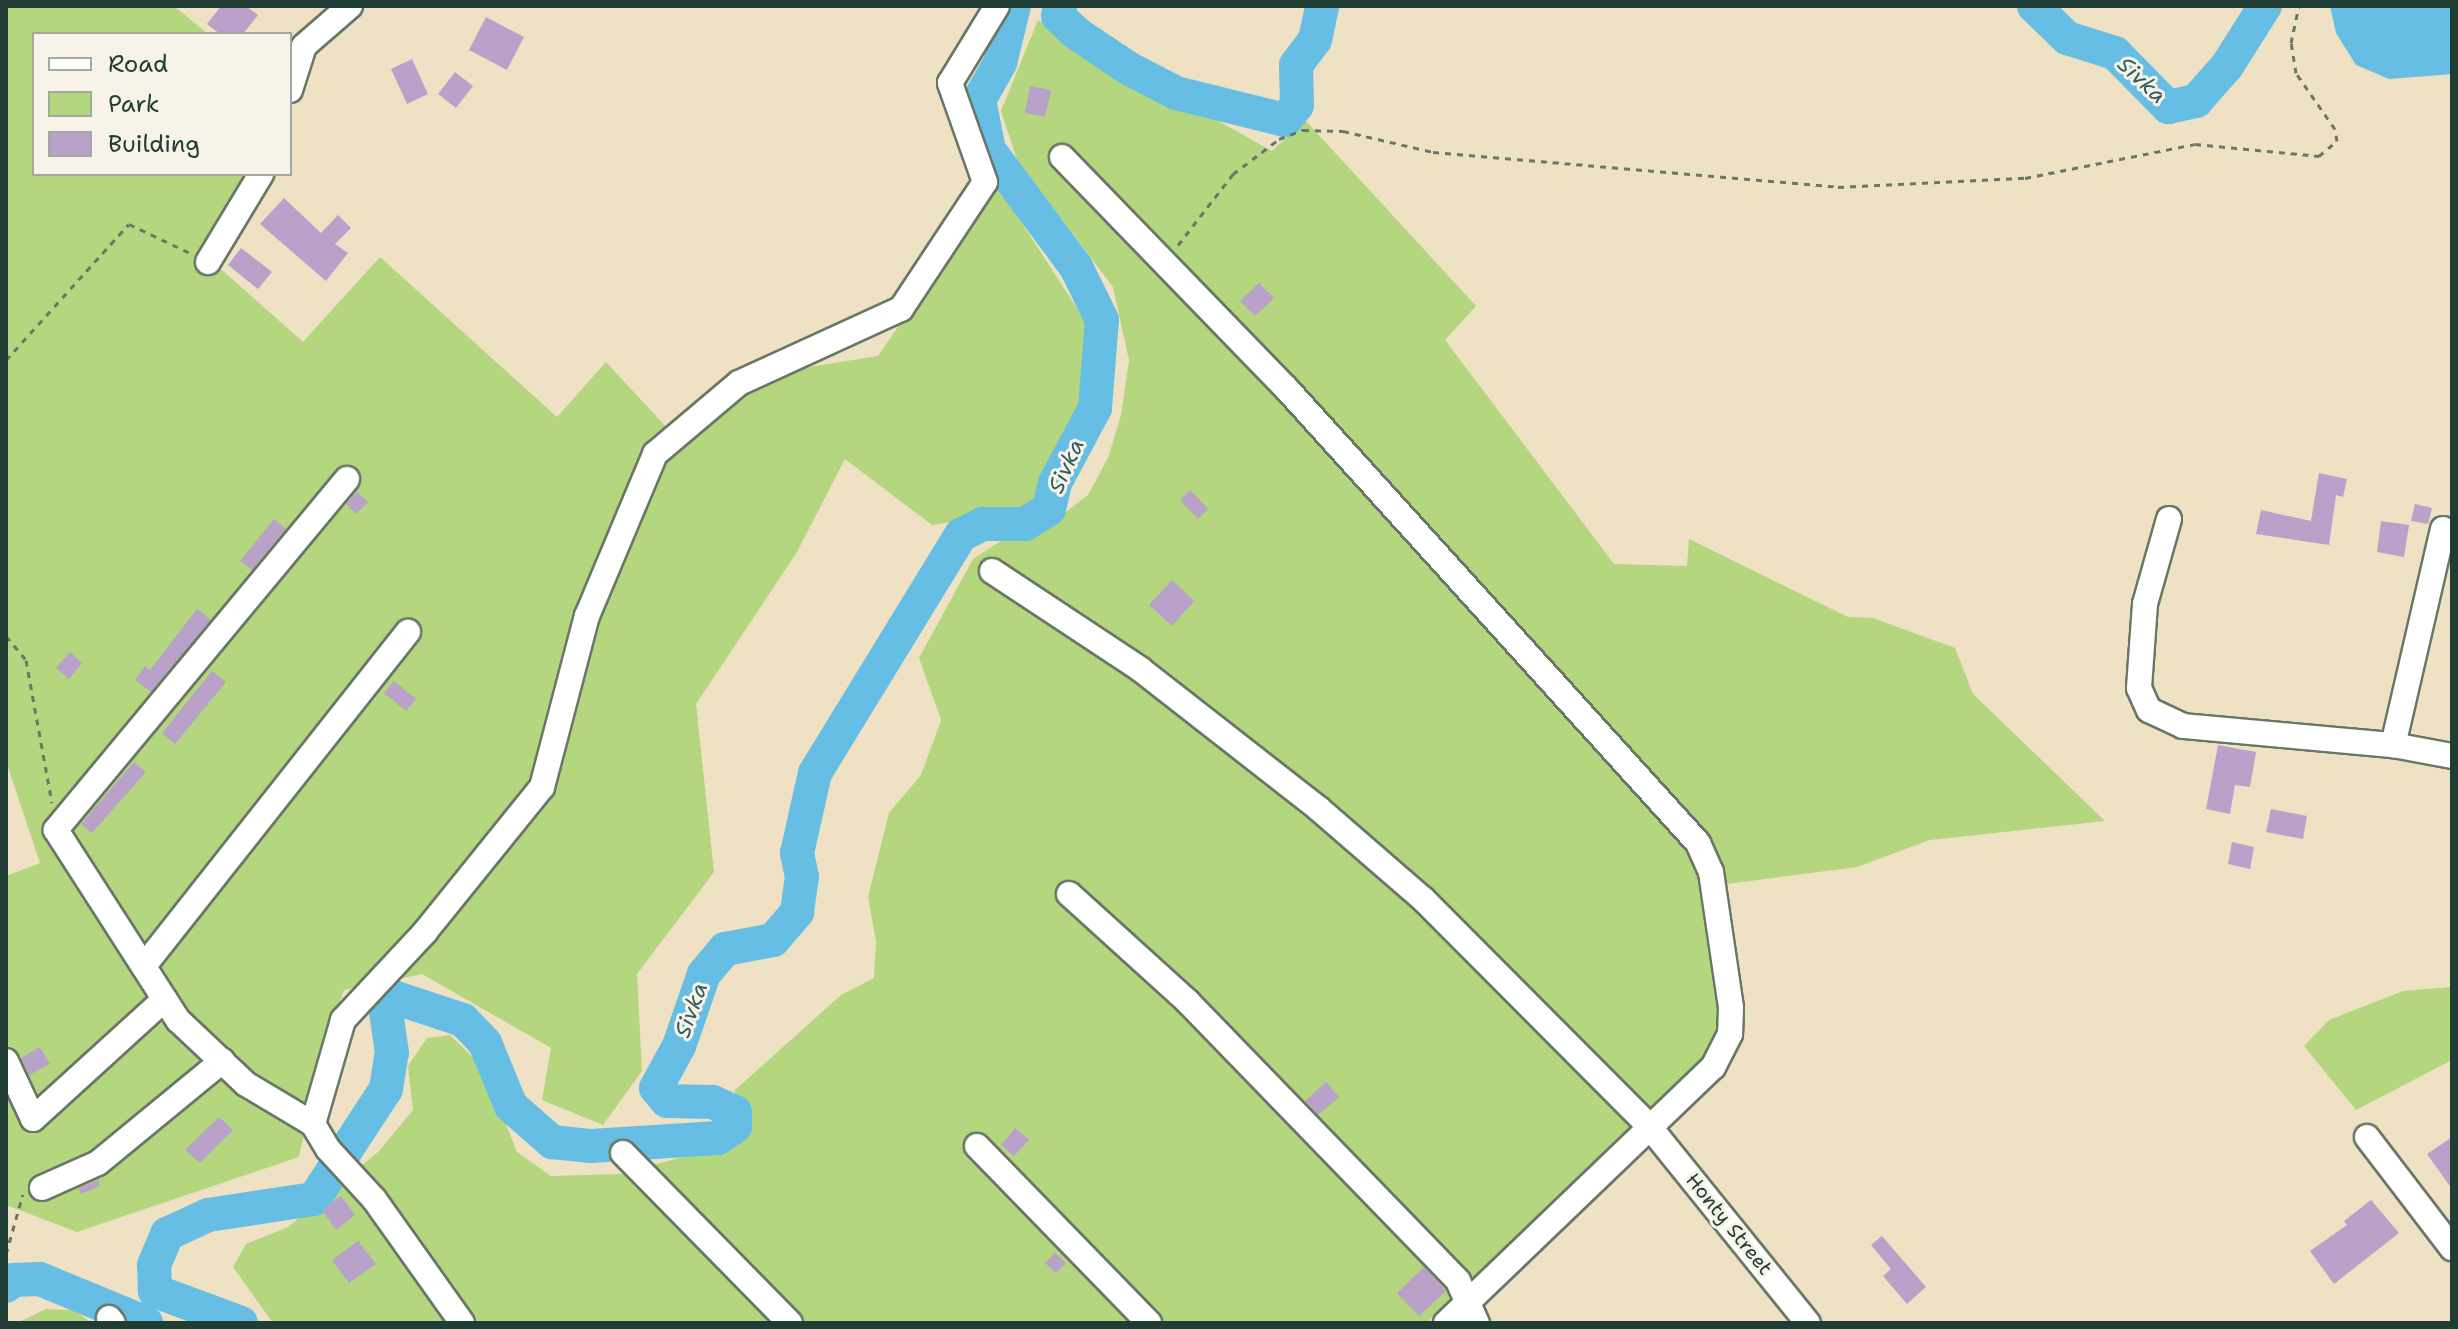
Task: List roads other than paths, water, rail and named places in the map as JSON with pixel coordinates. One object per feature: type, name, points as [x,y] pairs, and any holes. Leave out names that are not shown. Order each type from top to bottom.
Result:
[{"type":"street","points":[[292,84],[304,46],[350,6]]},
{"type":"street","points":[[313,1124],[343,1020],[425,932],[542,787],[587,616],[655,454],[739,383],[901,309],[985,182],[950,83],[997,6]]},
{"type":"street","points":[[1062,157],[1286,388],[1698,843],[1711,872],[1730,1034],[1713,1067],[1649,1126],[1471,1315],[1446,1323]]},
{"type":"street","points":[[208,262],[260,176]]},
{"type":"street","points":[[347,479],[56,830],[178,1020],[246,1084],[313,1124],[328,1149],[374,1199],[462,1323]]},
{"type":"street","points":[[2169,519],[2145,604],[2139,688],[2149,710],[2183,726],[2393,745],[2452,756]]},
{"type":"street","points":[[2393,745],[2443,529]]},
{"type":"street","name":"Honty Street","points":[[992,571],[1140,669],[1319,809],[1423,899],[1649,1126],[1808,1323]]},
{"type":"street","points":[[144,966],[408,632]]},
{"type":"street","points":[[1069,894],[1188,1002],[1458,1281],[1471,1315]]},
{"type":"street","points":[[6,1061],[33,1119],[165,999]]},
{"type":"street","points":[[42,1188],[98,1163],[222,1061]]},
{"type":"street","points":[[2367,1137],[2452,1248]]},
{"type":"street","points":[[977,1146],[1149,1323]]},
{"type":"street","points":[[623,1153],[790,1323]]},
{"type":"water","points":[[2330,6],[2452,6],[2452,74],[2389,79],[2356,65],[2336,33]]},
{"type":"waterway","name":"Sivka","points":[[241,1323],[155,1291],[154,1265],[167,1234],[208,1215],[314,1199],[386,1089],[392,1053],[385,1005],[393,997],[463,1020],[485,1043],[511,1106],[552,1142],[591,1146],[718,1138],[735,1126],[735,1112],[713,1102],[667,1101],[656,1088],[679,1046],[704,974],[725,949],[773,940],[797,912],[802,877],[797,853],[815,773],[961,535],[983,524],[1025,524],[1049,509],[1055,483],[1095,408],[1102,320],[1076,267],[989,150],[979,100],[1000,63],[1014,6]]},
{"type":"waterway","name":"Sivka","points":[[1060,6],[1058,16],[1076,33],[1128,68],[1176,93],[1285,120],[1297,105],[1296,65],[1315,40],[1322,6]]},
{"type":"waterway","name":"Sivka","points":[[2034,6],[2067,38],[2115,53],[2168,107],[2196,101],[2227,66],[2265,6]]},
{"type":"waterway","name":"Sivka","points":[[6,1286],[13,1280],[40,1279],[146,1323]]}]
